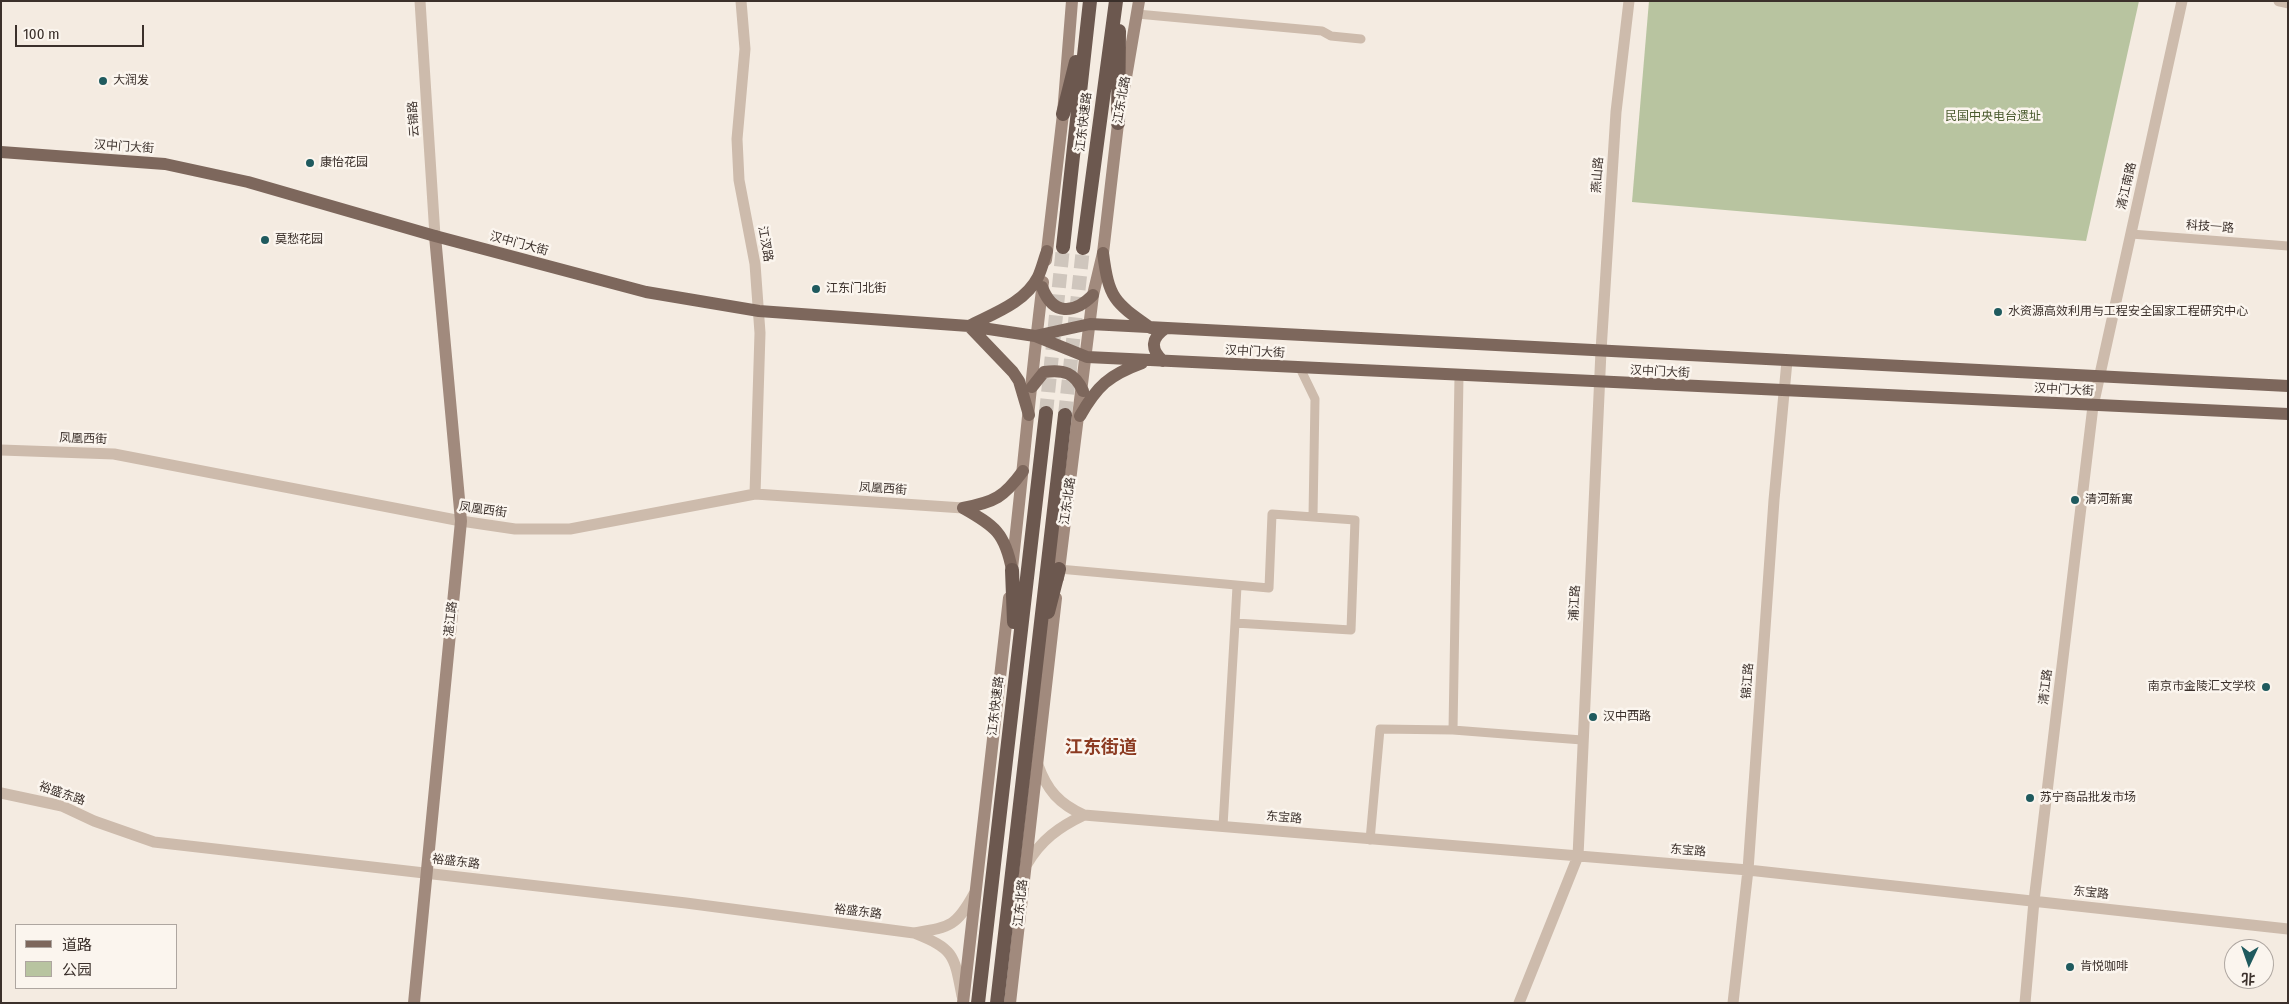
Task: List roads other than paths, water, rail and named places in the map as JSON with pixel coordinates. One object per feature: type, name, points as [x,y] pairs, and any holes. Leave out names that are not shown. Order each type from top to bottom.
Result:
[{"type":"highway","name":"江东快速路","points":[[1063,247],[1090,1]]},
{"type":"highway","points":[[1118,1],[1118,122]]},
{"type":"highway","name":"江东快速路","points":[[1083,248],[1118,1]]},
{"type":"highway","points":[[1062,114],[1089,16]]},
{"type":"highway","name":"江东快速路","points":[[978,1003],[1046,413]]},
{"type":"highway","points":[[997,1003],[1034,666],[1065,415]]},
{"type":"highway","points":[[1034,666],[1060,569]]},
{"type":"highway","points":[[1012,570],[1016,663]]},
{"type":"main road","points":[[963,1002],[1029,416],[1035,336],[1047,251],[1062,114],[1072,1]]},
{"type":"main road","name":"江东北路","points":[[1010,1003],[1024,868],[1038,765],[1093,295],[1103,253],[1118,122],[1138,8]]},
{"type":"main road","name":"汉中门大街","points":[[1,152],[165,164],[248,182],[435,236],[646,292],[759,311],[969,326],[1035,336],[1087,358],[2288,414]]},
{"type":"main road","name":"湛江路","points":[[414,1003],[461,521],[435,236]]},
{"type":"main road","points":[[1029,416],[1019,381],[969,326],[1012,304],[1023,295],[1037,278],[1047,251]]},
{"type":"main road","points":[[1103,253],[1107,284],[1115,299],[1152,328]]},
{"type":"main road","points":[[1042,288],[1050,303],[1060,308],[1078,307],[1093,295]]},
{"type":"main road","name":"汉中门大街","points":[[1035,336],[1090,324],[2288,386]]},
{"type":"main road","points":[[1163,361],[1153,350],[1153,344],[1158,333],[1166,328]]},
{"type":"main road","points":[[1080,416],[1092,393],[1107,378],[1148,360]]},
{"type":"main road","points":[[1032,387],[1044,372],[1067,372],[1078,380],[1083,391]]},
{"type":"main road","points":[[963,508],[989,502],[1005,494],[1023,471]]},
{"type":"main road","points":[[963,508],[995,528],[1003,537],[1012,570]]},
{"type":"street","name":"云锦路","points":[[420,1],[435,236]]},
{"type":"street","name":"江汊路","points":[[742,1],[745,50],[737,139],[739,180],[755,264],[759,311],[755,494]]},
{"type":"street","name":"燕山路","points":[[1601,351],[1616,112],[1628,1]]},
{"type":"street","name":"清江南路","points":[[2099,376],[2182,1]]},
{"type":"street","points":[[2279,1],[2288,3]]},
{"type":"street","points":[[1138,8],[1322,31],[1331,36],[1360,39]]},
{"type":"street","name":"科技一路","points":[[2130,234],[2288,246]]},
{"type":"street","name":"浦江路","points":[[1519,1003],[1578,856],[1601,351]]},
{"type":"street","name":"锦江路","points":[[1733,1003],[1748,870],[1774,500],[1787,361]]},
{"type":"street","points":[[1300,368],[1315,399],[1313,516]]},
{"type":"street","points":[[1453,730],[1459,376]]},
{"type":"street","name":"清江路","points":[[2025,1003],[2034,901],[2093,406],[2099,376]]},
{"type":"street","name":"凤凰西街","points":[[1,450],[114,454],[461,521],[515,528],[570,529],[755,494],[963,508]]},
{"type":"street","points":[[1060,569],[1269,588],[1272,514],[1355,520],[1351,630],[1235,622]]},
{"type":"street","points":[[1223,826],[1236,586]]},
{"type":"street","points":[[1370,840],[1380,729],[1453,730],[1582,740]]},
{"type":"street","points":[[1038,765],[1046,785],[1070,808],[1084,815]]},
{"type":"street","name":"裕盛东路","points":[[1,792],[62,806],[94,821],[154,842],[426,872],[914,933],[938,943],[950,952],[956,968],[963,1002]]},
{"type":"street","points":[[1024,868],[1036,847],[1054,831],[1084,815]]},
{"type":"street","name":"东宝路","points":[[1084,815],[1748,870],[2288,929]]},
{"type":"street","name":"裕盛东路","points":[[914,933],[953,923],[962,916],[974,894]]},
{"type":"tunnel","points":[[1046,413],[1063,247]]},
{"type":"tunnel","points":[[1065,415],[1083,248]]},
{"type":"place","name":"大润发","points":[[103,81]]},
{"type":"place","name":"康怡花园","points":[[310,163]]},
{"type":"place","name":"莫愁花园","points":[[265,240]]},
{"type":"place","name":"江东门北街","points":[[816,289]]},
{"type":"place","name":"水资源高效利用与工程安全国家工程研究中心","points":[[1998,312]]},
{"type":"place","name":"清河新寓","points":[[2075,500]]},
{"type":"place","name":"南京市金陵汇文学校","points":[[2266,687]]},
{"type":"place","name":"汉中西路","points":[[1593,717]]},
{"type":"place","name":"苏宁商品批发市场","points":[[2030,798]]},
{"type":"place","name":"肯悦咖啡","points":[[2070,967]]},
{"type":"district","name":"江东街道","points":[[1101,748]]},
{"type":"park label","name":"民国中央电台遗址","points":[[1993,117]]}]
